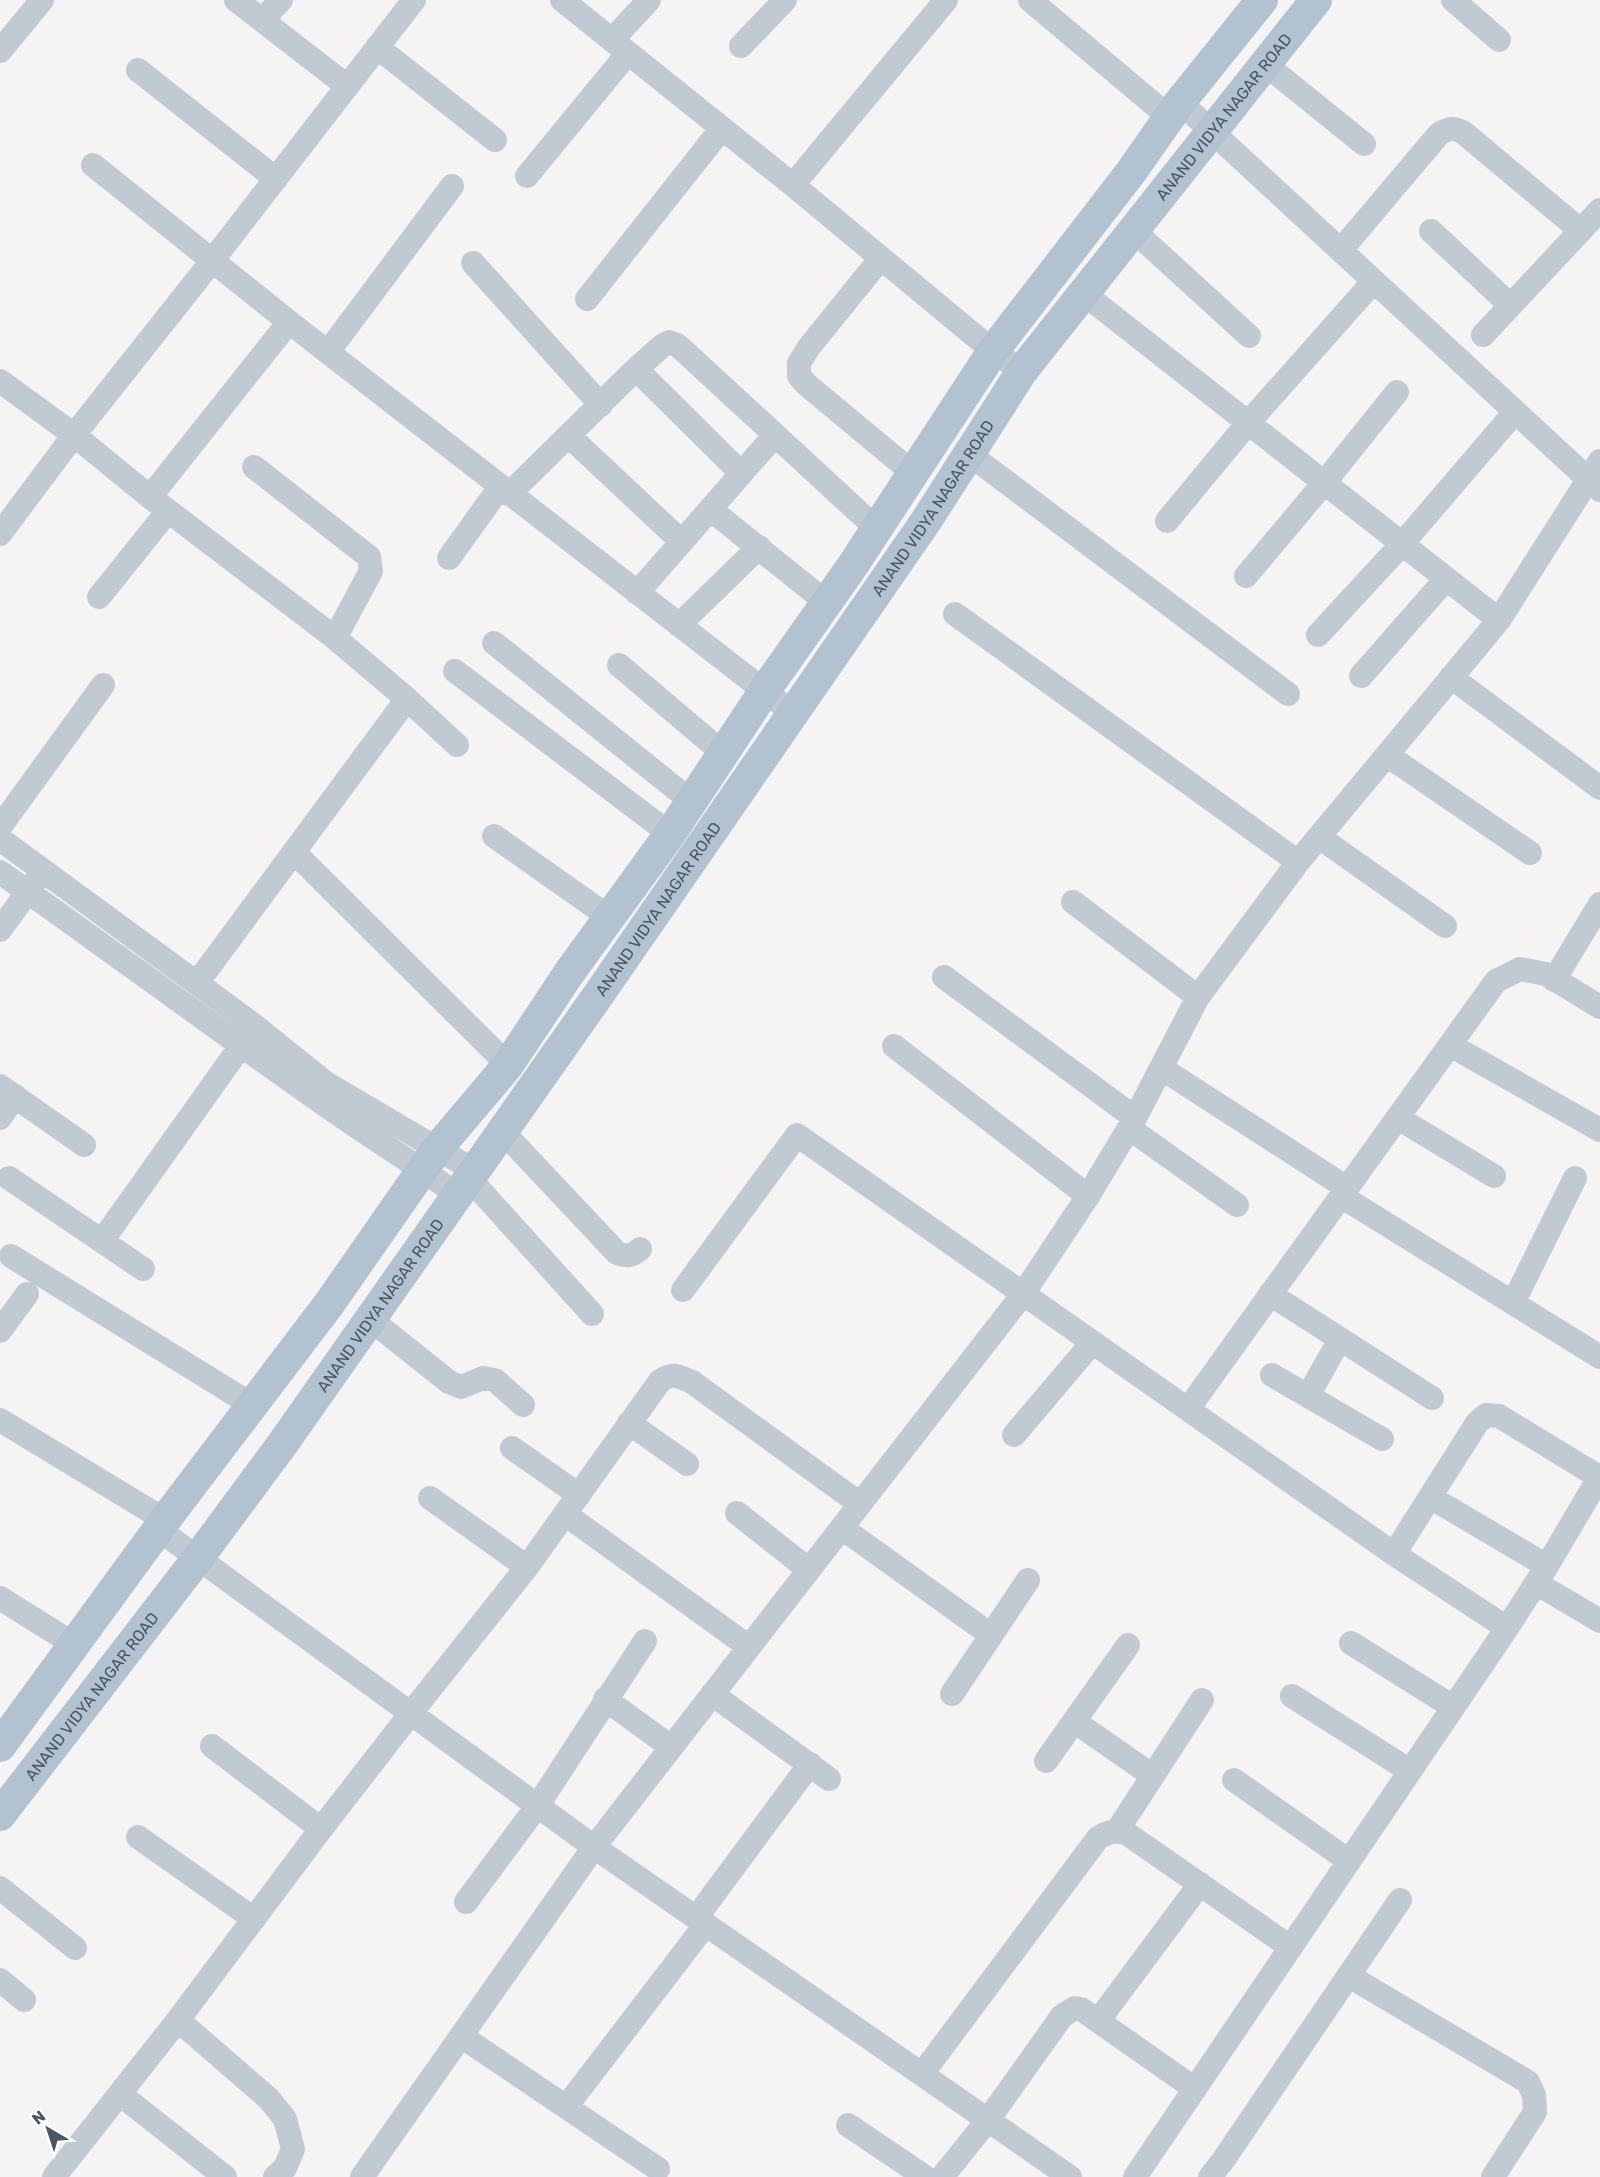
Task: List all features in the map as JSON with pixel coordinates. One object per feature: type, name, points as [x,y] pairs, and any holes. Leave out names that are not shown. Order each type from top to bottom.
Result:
[{"type":"main road","name":"ANAND VIDYA NAGAR ROAD","points":[[0,1746],[162,1525],[329,1304],[430,1160],[508,1065],[568,973],[670,834],[993,351],[1131,172],[1175,109],[1262,0]]},
{"type":"main road","name":"ANAND VIDYA NAGAR ROAD","points":[[0,1815],[198,1558],[281,1446],[926,521],[1022,371],[1316,0]]},
{"type":"street","points":[[0,51],[42,0]]},
{"type":"street","points":[[236,0],[347,86]]},
{"type":"street","points":[[262,20],[281,0]]},
{"type":"street","points":[[0,534],[74,435],[414,0]]},
{"type":"street","points":[[562,0],[793,185],[993,351],[1022,371]]},
{"type":"street","points":[[526,176],[620,46],[649,0]]},
{"type":"street","points":[[741,46],[785,0]]},
{"type":"street","points":[[793,185],[946,0]]},
{"type":"street","points":[[362,2177],[594,1847],[1023,1294],[1088,1196],[1132,1123],[1198,997],[1298,862],[1499,620],[1596,477],[1515,412],[1211,131],[1175,109],[1030,0]]},
{"type":"street","points":[[1453,0],[1499,40]]},
{"type":"street","points":[[377,47],[495,140]]},
{"type":"street","points":[[1265,64],[1364,144]]},
{"type":"street","points":[[138,70],[276,179]]},
{"type":"street","points":[[587,299],[722,128]]},
{"type":"street","points":[[1341,250],[1439,134],[1456,128],[1581,230]]},
{"type":"street","points":[[93,165],[289,322],[793,713]]},
{"type":"street","points":[[328,352],[452,186]]},
{"type":"street","points":[[1483,335],[1600,210]]},
{"type":"street","points":[[1133,230],[1249,336]]},
{"type":"street","points":[[1431,231],[1510,305]]},
{"type":"street","points":[[880,258],[809,347],[800,363],[799,376],[913,473]]},
{"type":"street","points":[[473,263],[600,405]]},
{"type":"street","points":[[1167,521],[1248,423],[1374,281]]},
{"type":"street","points":[[1083,294],[1499,620]]},
{"type":"street","points":[[99,597],[159,504],[289,322]]},
{"type":"street","points":[[448,558],[505,490],[568,436],[636,369],[669,342],[677,345],[876,529]]},
{"type":"street","points":[[636,369],[741,473]]},
{"type":"street","points":[[0,381],[74,435],[159,504],[335,638],[457,745]]},
{"type":"street","points":[[1246,576],[1397,392]]},
{"type":"street","points":[[1318,635],[1402,544],[1515,412]]},
{"type":"street","points":[[637,593],[775,435]]},
{"type":"street","points":[[568,436],[682,542]]},
{"type":"street","points":[[969,454],[1288,694]]},
{"type":"street","points":[[254,466],[369,557],[371,571],[335,638]]},
{"type":"street","points":[[710,509],[826,602]]},
{"type":"street","points":[[680,625],[759,548]]},
{"type":"street","points":[[1361,676],[1446,579]]},
{"type":"street","points":[[956,614],[1298,862]]},
{"type":"street","points":[[494,643],[691,801]]},
{"type":"street","points":[[619,665],[723,753]]},
{"type":"street","points":[[455,671],[670,834]]},
{"type":"street","points":[[1451,678],[1600,788]]},
{"type":"street","points":[[0,827],[103,685]]},
{"type":"street","points":[[197,983],[407,699]]},
{"type":"street","points":[[1387,755],[1530,854]]},
{"type":"street","points":[[494,836],[609,917]]},
{"type":"street","points":[[1319,837],[1445,926]]},
{"type":"street","points":[[0,839],[255,1026],[326,1083],[430,1160]]},
{"type":"street","points":[[294,852],[508,1065]]},
{"type":"street","points":[[0,930],[43,871]]},
{"type":"street","points":[[0,872],[357,1128],[430,1160],[467,1181],[592,1314]]},
{"type":"street","points":[[1073,902],[1198,997]]},
{"type":"street","points":[[1554,980],[1600,904]]},
{"type":"street","points":[[1188,1409],[1496,981],[1520,969],[1546,974],[1600,1007]]},
{"type":"street","points":[[944,977],[1237,1205]]},
{"type":"street","points":[[102,1241],[255,1026]]},
{"type":"street","points":[[1450,1045],[1600,1130]]},
{"type":"street","points":[[894,1046],[1088,1196]]},
{"type":"street","points":[[1161,1068],[1344,1192],[1600,1357]]},
{"type":"street","points":[[0,1118],[8,1091],[84,1145]]},
{"type":"street","points":[[1398,1118],[1494,1176]]},
{"type":"street","points":[[502,1131],[617,1253],[632,1256],[640,1249]]},
{"type":"street","points":[[683,1290],[797,1135],[1394,1554],[1507,1628]]},
{"type":"street","points":[[9,1178],[142,1269]]},
{"type":"street","points":[[1513,1303],[1575,1178]]},
{"type":"street","points":[[11,1256],[252,1405]]},
{"type":"street","points":[[0,1331],[27,1294]]},
{"type":"street","points":[[1270,1294],[1432,1398]]},
{"type":"street","points":[[370,1319],[449,1382],[461,1388],[483,1378],[495,1380],[523,1406]]},
{"type":"street","points":[[1308,1396],[1340,1339]]},
{"type":"street","points":[[1014,1435],[1092,1343]]},
{"type":"street","points":[[54,2177],[178,2020],[321,1828],[527,1568],[660,1381],[668,1375],[679,1376],[692,1382],[860,1504]]},
{"type":"street","points":[[1272,1375],[1382,1439]]},
{"type":"street","points":[[1135,2177],[1507,1628],[1597,1489],[1499,1416],[1485,1416],[1477,1423],[1394,1554]]},
{"type":"street","points":[[0,1420],[162,1525],[198,1558],[594,1847],[1070,2177]]},
{"type":"street","points":[[629,1423],[687,1464]]},
{"type":"street","points":[[512,1448],[572,1505],[749,1647]]},
{"type":"street","points":[[1430,1497],[1541,1575],[1600,1621]]},
{"type":"street","points":[[430,1498],[527,1568]]},
{"type":"street","points":[[737,1513],[809,1570]]},
{"type":"street","points":[[842,1528],[991,1635]]},
{"type":"street","points":[[952,1694],[1028,1580]]},
{"type":"street","points":[[0,1598],[75,1645]]},
{"type":"street","points":[[466,1902],[538,1804],[645,1641]]},
{"type":"street","points":[[1351,1643],[1453,1707]]},
{"type":"street","points":[[1046,1761],[1128,1645]]},
{"type":"street","points":[[712,1694],[829,1779]]},
{"type":"street","points":[[1292,1696],[1410,1771]]},
{"type":"street","points":[[605,1699],[671,1747]]},
{"type":"street","points":[[1116,1831],[1202,1700]]},
{"type":"street","points":[[1074,1722],[1153,1776]]},
{"type":"street","points":[[212,1746],[321,1828]]},
{"type":"street","points":[[566,2107],[701,1921],[810,1764]]},
{"type":"street","points":[[1234,1780],[1348,1861]]},
{"type":"street","points":[[922,2074],[1098,1838],[1106,1833],[1116,1831],[1126,1833],[1290,1947]]},
{"type":"street","points":[[138,1837],[254,1919]]},
{"type":"street","points":[[1098,2021],[1200,1884]]},
{"type":"street","points":[[0,1888],[75,1948]]},
{"type":"street","points":[[1210,2177],[1224,2160],[1400,1900]]},
{"type":"street","points":[[1349,1976],[1528,2082],[1534,2095],[1534,2112],[1493,2177]]},
{"type":"street","points":[[0,1980],[24,2000]]},
{"type":"street","points":[[942,2177],[988,2120],[1062,2016],[1075,2008],[1081,2009],[1195,2089]]},
{"type":"street","points":[[178,2020],[269,2098],[285,2119],[293,2149],[285,2168],[275,2177]]},
{"type":"street","points":[[461,2036],[658,2169]]},
{"type":"street","points":[[120,2094],[225,2177]]},
{"type":"street","points":[[848,2126],[925,2177]]}]
